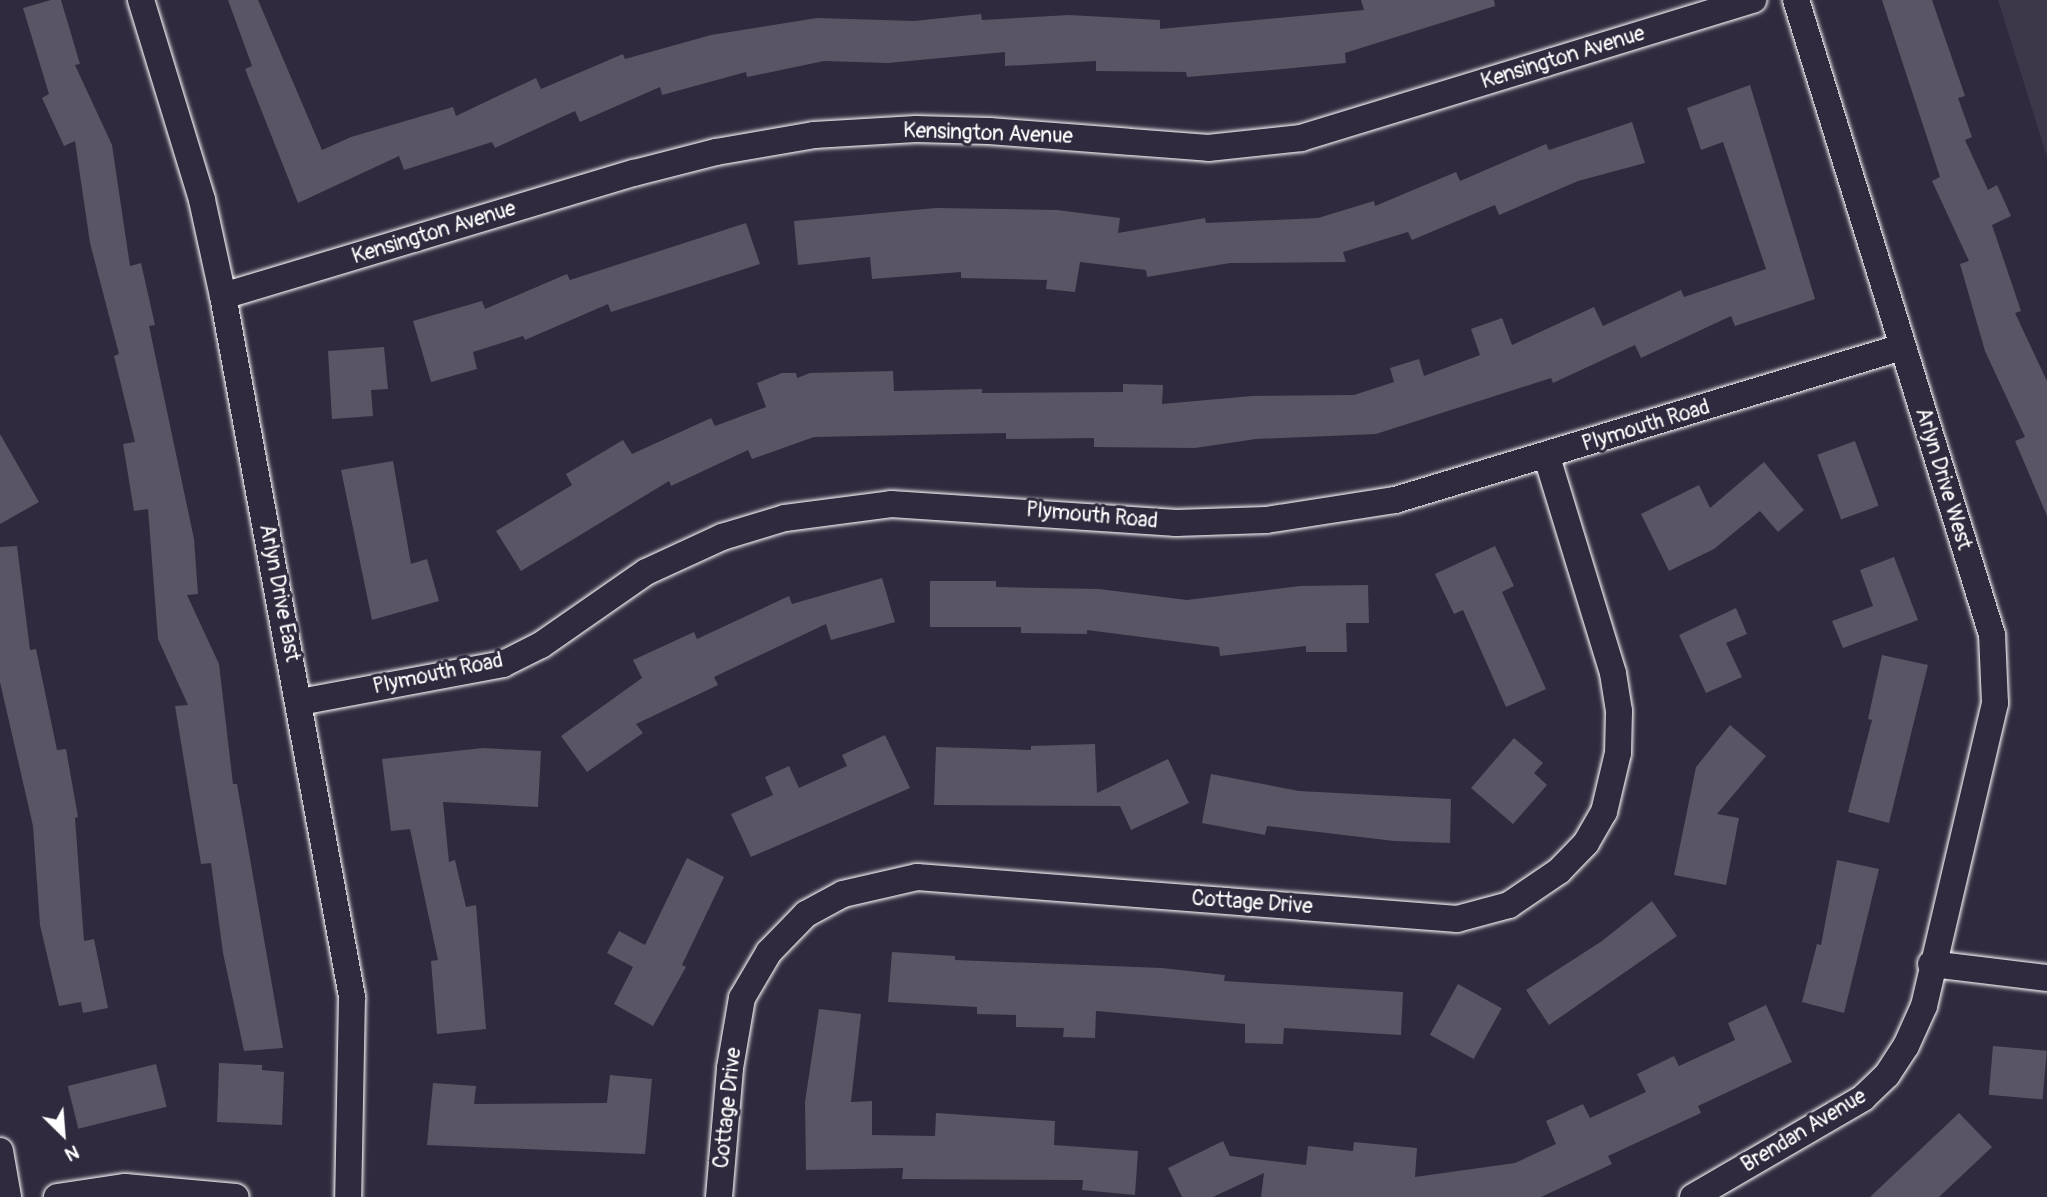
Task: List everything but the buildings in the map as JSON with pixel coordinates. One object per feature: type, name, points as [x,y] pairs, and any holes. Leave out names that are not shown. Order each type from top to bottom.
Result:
[{"type":"street","name":"Arlyn Drive East","points":[[141,0],[202,200],[223,296],[300,702],[352,997],[348,1197]]},
{"type":"street","name":"Kensington Avenue","points":[[223,296],[634,173],[716,152],[814,135],[916,129],[989,131],[1208,148],[1301,138],[1754,0]]},
{"type":"street","name":"Arlyn Drive West","points":[[1796,0],[1992,635],[1997,666],[1991,725],[1931,964]]},
{"type":"street","name":"Plymouth Road","points":[[300,702],[503,664],[541,645],[646,572],[722,537],[785,518],[891,504],[1176,523],[1266,520],[1395,500],[1547,457],[1902,347]]},
{"type":"street","name":"Cottage Drive","points":[[719,1197],[730,1068],[742,998],[769,952],[806,914],[843,894],[917,877],[1457,919],[1509,905],[1559,872],[1586,843],[1604,811],[1618,753],[1619,711],[1613,673],[1547,457]]},
{"type":"street","points":[[1931,964],[2047,978]]},
{"type":"street","name":"Brendan Avenue","points":[[1693,1197],[1863,1098],[1886,1075],[1906,1046],[1924,1006],[1931,964]]},
{"type":"street","points":[[0,1151],[8,1197]]},
{"type":"street","points":[[57,1197],[125,1188],[236,1197]]},
{"type":"shaded area","points":[[1998,0],[2047,0],[2047,157]]}]
